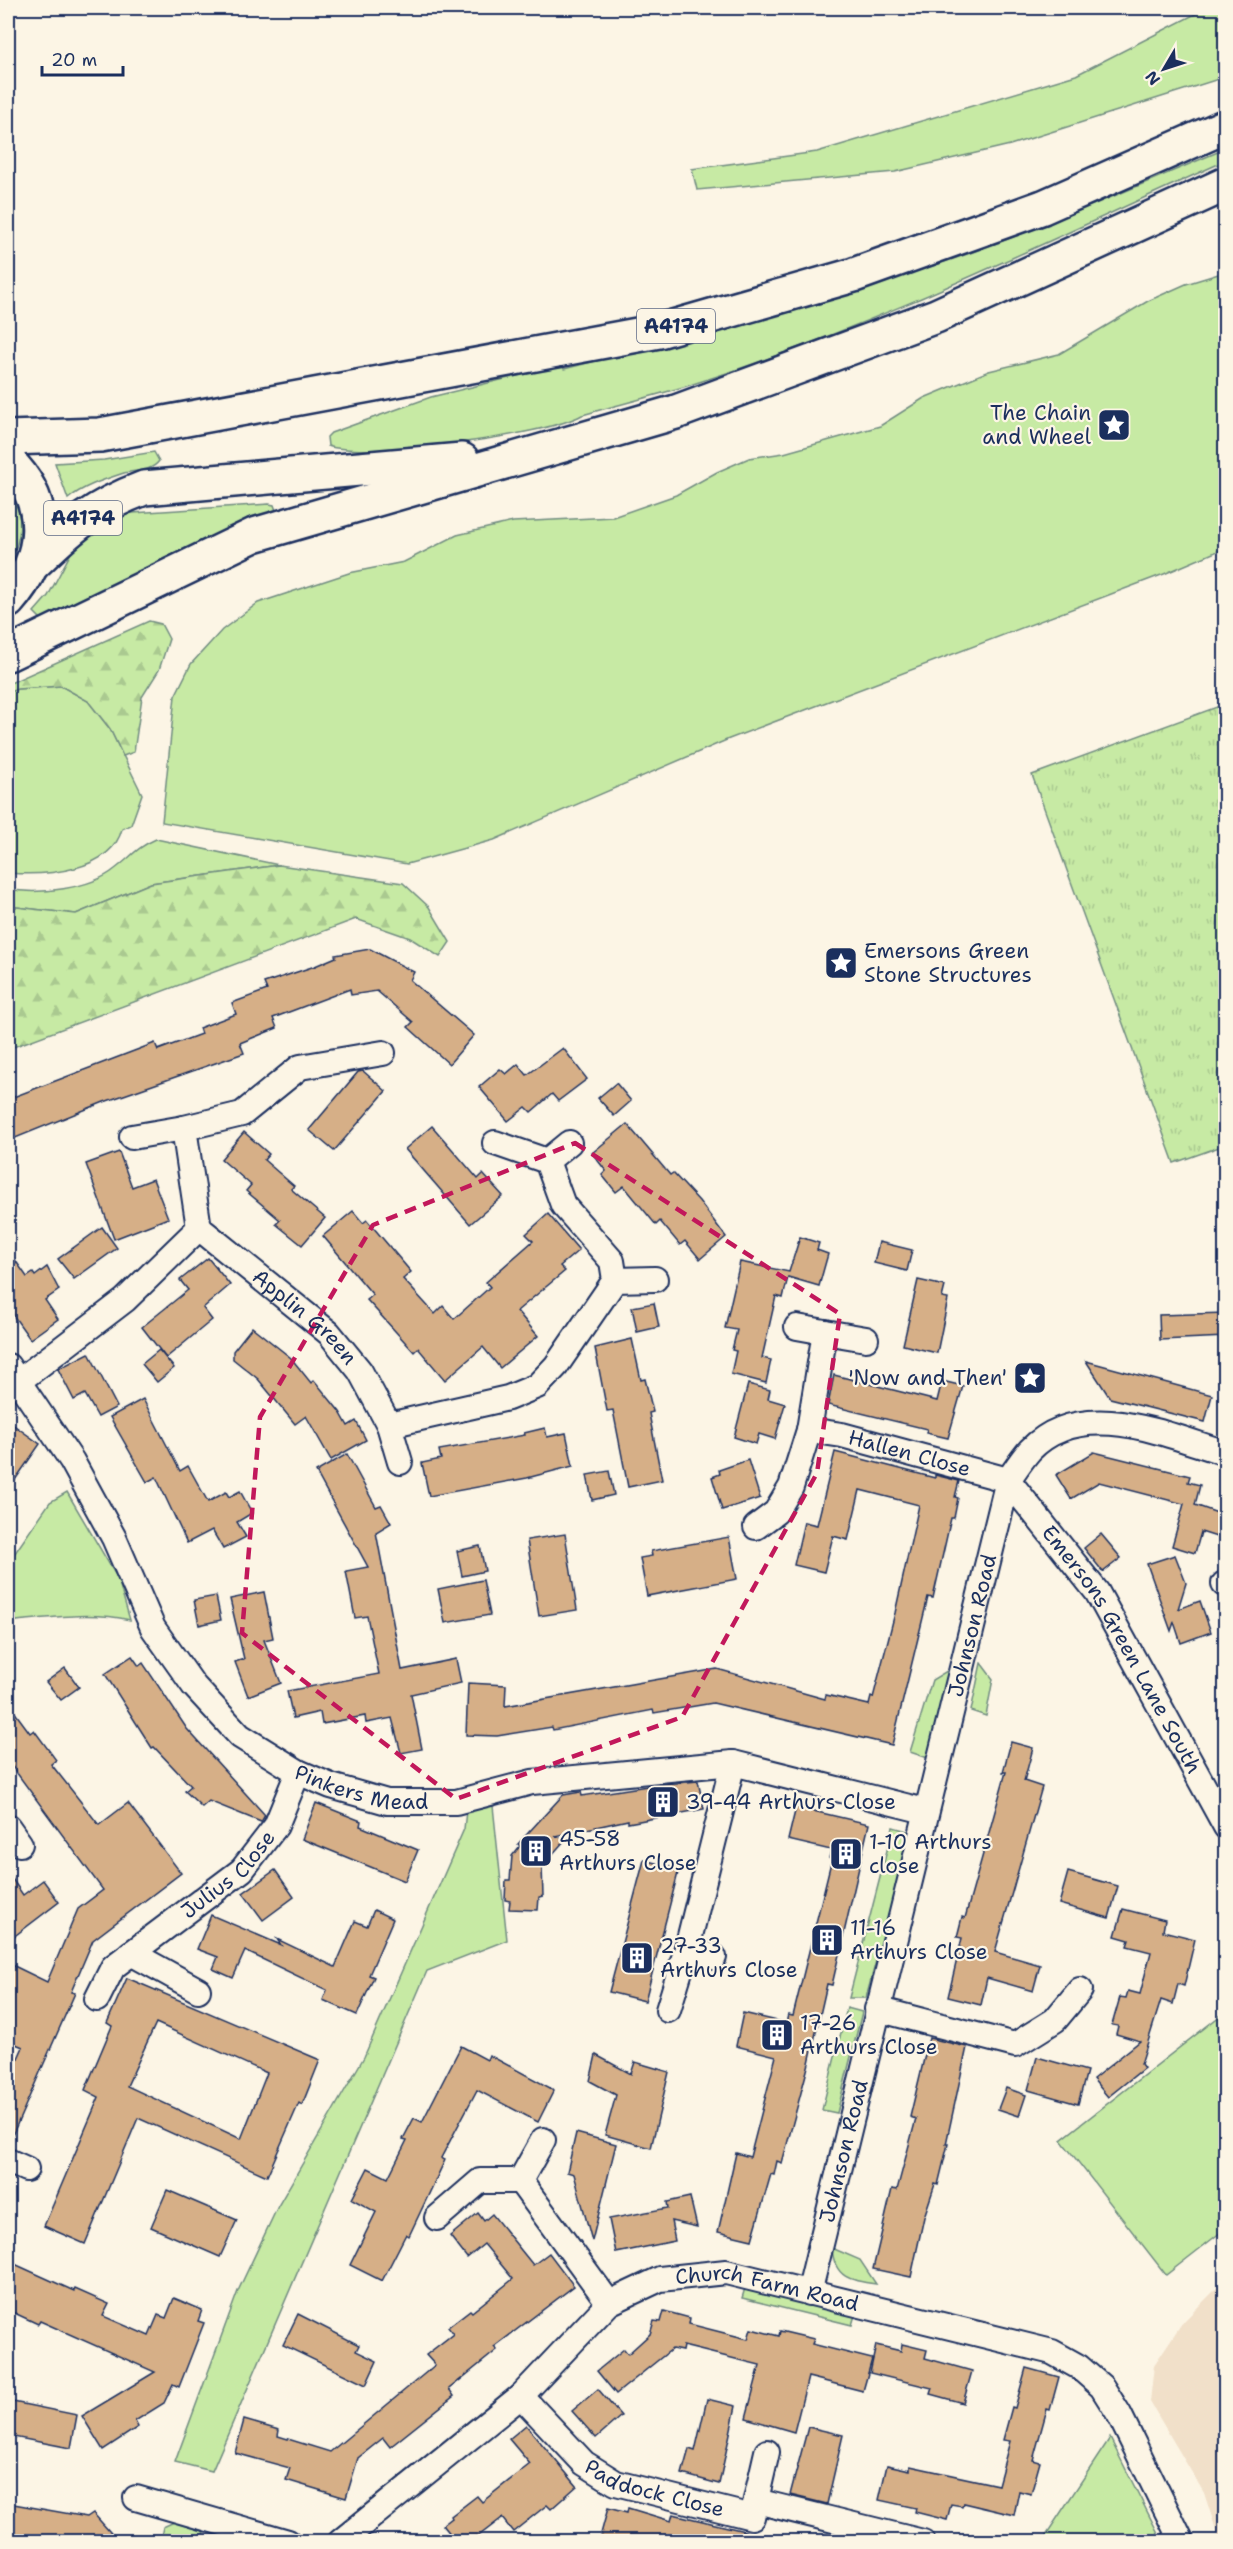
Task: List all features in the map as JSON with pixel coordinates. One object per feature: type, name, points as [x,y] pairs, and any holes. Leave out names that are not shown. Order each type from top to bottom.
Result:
[{"type":"highway","name":"A4174","points":[[8,438],[100,435],[659,331],[854,275],[1043,207],[1226,126]]},
{"type":"highway","name":"A4174","points":[[33,564],[75,523],[115,499],[144,488],[536,453],[676,412],[936,316],[1226,184]]},
{"type":"highway","points":[[8,654],[254,535],[536,453]]},
{"type":"highway","points":[[8,461],[23,478],[33,498],[38,520],[38,542],[33,564],[22,584],[8,601]]},
{"type":"street","points":[[132,1137],[184,1128],[242,1114],[300,1067],[383,1053]]},
{"type":"street","points":[[13,1373],[125,1300],[199,1228],[184,1128]]},
{"type":"street","points":[[495,1143],[547,1161]]},
{"type":"street","points":[[547,1161],[569,1143]]},
{"type":"street","points":[[389,1425],[508,1398],[537,1386],[556,1366],[615,1280],[612,1261],[563,1205],[547,1161]]},
{"type":"street","name":"Applin Green","points":[[199,1228],[328,1333],[360,1371],[389,1425],[400,1462]]},
{"type":"street","points":[[615,1280],[655,1279]]},
{"type":"street","points":[[797,1326],[866,1339]]},
{"type":"street","points":[[756,1527],[776,1512],[790,1486],[809,1430],[825,1332]]},
{"type":"street","name":"Pinkers Mead","points":[[13,1373],[72,1461],[114,1538],[153,1628],[194,1686],[240,1736],[298,1772],[331,1786],[387,1802],[456,1802],[532,1782],[733,1763],[926,1811]]},
{"type":"street","name":"Johnson Road","points":[[809,2293],[1008,1480],[1031,1450],[1054,1433],[1079,1424],[1097,1422],[1132,1426],[1226,1454]]},
{"type":"street","name":"Hallen Close","points":[[809,1430],[842,1436],[1008,1480]]},
{"type":"street","name":"Emersons Green Lane South","points":[[1008,1480],[1097,1592],[1226,1827]]},
{"type":"street","points":[[668,2010],[687,1948],[733,1763]]},
{"type":"street","name":"Julius Close","points":[[98,1999],[113,1967],[242,1870],[276,1826],[298,1772]]},
{"type":"street","points":[[687,1948],[714,1957]]},
{"type":"street","points":[[131,1953],[198,1990]]},
{"type":"street","points":[[877,2009],[1015,2045],[1055,2020],[1080,1990]]},
{"type":"street","points":[[519,2181],[543,2140]]},
{"type":"street","points":[[437,2218],[480,2181],[519,2181]]},
{"type":"street","points":[[519,2181],[609,2303]]},
{"type":"street","name":"Church Farm Road","points":[[339,2541],[521,2396],[609,2303],[660,2279],[726,2272],[1052,2352],[1079,2367],[1102,2387],[1119,2414],[1182,2541]]},
{"type":"street","name":"Paddock Close","points":[[521,2396],[584,2463],[616,2483],[752,2517],[767,2452]]},
{"type":"street","points":[[136,2498],[288,2541]]},
{"type":"street","points":[[756,2501],[923,2541]]},
{"type":"highlighted area","points":[[575,1143],[840,1314],[817,1473],[682,1717],[456,1799],[242,1633],[260,1417],[373,1225]]},
{"type":"shaded area","points":[[1225,2280],[1226,2541],[1220,2542],[1204,2493],[1150,2402],[1154,2365],[1182,2323]]},
{"type":"green space","points":[[1207,8],[1225,8],[1225,77],[1010,145],[895,172],[697,190],[692,169],[817,152],[1076,75]]},
{"type":"green space","points":[[1225,149],[1225,161],[964,280],[831,335],[696,383],[532,431],[456,443],[379,450],[328,446],[327,437],[331,433],[431,397],[562,365],[564,369],[663,344],[811,304],[908,274],[1024,233]]},
{"type":"green space","points":[[1225,272],[1225,548],[1164,574],[729,739],[494,840],[407,864],[162,822],[175,696],[191,664],[222,630],[258,603],[349,573],[404,562],[457,535],[513,522],[613,517],[676,495],[717,472],[749,458],[784,453],[880,426],[924,398],[989,371],[1059,354],[1148,301],[1186,284]]},
{"type":"green space","points":[[154,452],[159,461],[156,465],[102,480],[68,499],[55,463],[104,460]]},
{"type":"green space","points":[[8,484],[17,505],[20,524],[17,544],[8,565]]},
{"type":"green space","points":[[274,505],[277,513],[44,622],[34,612],[48,596],[82,536],[117,514]]},
{"type":"green space","points":[[149,621],[161,624],[169,639],[159,670],[142,697],[134,752],[123,756],[110,729],[88,701],[61,686],[17,689],[8,693],[8,684]]},
{"type":"green space","points":[[61,686],[88,701],[110,729],[142,794],[131,825],[122,829],[115,843],[105,854],[91,863],[57,872],[8,873],[8,693],[17,689]]},
{"type":"green space","points":[[1225,704],[1225,1145],[1174,1163],[1032,775]]},
{"type":"green space","points":[[156,839],[279,865],[151,883],[76,914],[8,906],[8,889],[48,891],[78,886],[105,876],[139,849]]},
{"type":"green space","points":[[279,865],[403,883],[429,907],[450,942],[440,957],[410,938],[356,919],[8,1049],[8,906],[76,914],[151,883]]},
{"type":"green space","points":[[67,1492],[118,1579],[130,1620],[84,1616],[8,1622],[8,1563],[50,1502]]},
{"type":"green space","points":[[981,1663],[993,1679],[986,1716],[971,1711]]},
{"type":"green space","points":[[950,1669],[928,1758],[910,1752],[932,1680]]},
{"type":"green space","points":[[493,1806],[507,1940],[427,1971],[212,2471],[175,2462],[238,2291],[278,2206],[364,2057],[464,1829],[466,1811]]},
{"type":"green space","points":[[893,1827],[911,1832],[866,1998],[849,1998]]},
{"type":"green space","points":[[847,2008],[862,2012],[837,2113],[822,2110]]},
{"type":"green space","points":[[1225,2012],[1225,2229],[1166,2275],[1061,2140]]},
{"type":"green space","points":[[832,2248],[860,2260],[876,2284],[852,2279],[840,2272],[833,2258]]},
{"type":"green space","points":[[746,2285],[856,2312],[852,2325],[742,2298]]},
{"type":"green space","points":[[1110,2438],[1162,2541],[1042,2541]]},
{"type":"green space","points":[[174,2522],[204,2532],[200,2541],[160,2541],[163,2527]]},
{"type":"building","points":[[370,949],[414,972],[410,980],[474,1035],[449,1064],[408,1027],[413,1022],[377,991],[351,995],[350,989],[273,1018],[277,1028],[240,1043],[244,1053],[104,1102],[8,1141],[8,1099],[155,1043],[158,1050],[201,1034],[199,1028],[236,1014],[232,1003],[267,990],[264,983],[315,966],[336,957],[335,955]]},
{"type":"building","points":[[563,1048],[587,1079],[558,1101],[552,1094],[531,1112],[526,1107],[508,1121],[479,1087],[500,1069],[506,1074],[518,1064],[527,1075]]},
{"type":"building","points":[[363,1071],[386,1091],[334,1151],[309,1130],[358,1072]]},
{"type":"building","points":[[616,1083],[631,1101],[614,1116],[598,1098]]},
{"type":"building","points":[[627,1124],[670,1175],[673,1173],[699,1201],[726,1237],[700,1259],[685,1241],[680,1245],[660,1221],[656,1225],[624,1186],[616,1192],[602,1175],[606,1171],[592,1153]]},
{"type":"building","points":[[432,1126],[478,1179],[483,1174],[503,1196],[470,1224],[405,1149]]},
{"type":"building","points":[[244,1132],[269,1154],[264,1160],[294,1186],[291,1189],[325,1218],[302,1245],[276,1224],[280,1220],[246,1191],[251,1185],[221,1159]]},
{"type":"building","points":[[119,1152],[132,1187],[153,1179],[168,1218],[114,1239],[86,1164]]},
{"type":"building","points":[[353,1211],[363,1223],[367,1220],[411,1272],[403,1279],[435,1314],[443,1306],[454,1319],[490,1287],[486,1282],[533,1241],[526,1234],[548,1214],[579,1250],[560,1266],[565,1271],[517,1311],[538,1336],[500,1368],[483,1347],[445,1380],[418,1348],[414,1352],[367,1300],[373,1295],[323,1236]]},
{"type":"building","points":[[102,1227],[117,1248],[74,1279],[58,1259]]},
{"type":"building","points":[[800,1237],[819,1243],[817,1250],[828,1254],[819,1286],[788,1277],[783,1298],[776,1296],[762,1358],[771,1360],[766,1383],[731,1374],[736,1351],[732,1350],[737,1330],[725,1328],[740,1262],[789,1272]]},
{"type":"building","points":[[879,1242],[912,1250],[907,1271],[874,1263]]},
{"type":"building","points":[[8,1250],[27,1277],[33,1273],[35,1276],[47,1267],[59,1290],[45,1300],[58,1319],[30,1339],[8,1308]]},
{"type":"building","points":[[208,1258],[230,1285],[203,1308],[212,1320],[166,1358],[142,1327],[188,1290],[180,1280]]},
{"type":"building","points":[[918,1280],[945,1286],[942,1298],[948,1299],[937,1353],[903,1345]]},
{"type":"building","points":[[654,1303],[659,1327],[637,1332],[632,1307]]},
{"type":"building","points":[[1226,1313],[1226,1337],[1160,1340],[1159,1315]]},
{"type":"building","points":[[252,1327],[291,1358],[311,1383],[314,1380],[340,1412],[348,1426],[356,1421],[366,1440],[331,1460],[306,1416],[295,1424],[258,1379],[233,1359],[233,1351]]},
{"type":"building","points":[[632,1339],[641,1380],[645,1379],[653,1412],[649,1413],[662,1480],[628,1487],[613,1410],[607,1411],[595,1348]]},
{"type":"building","points":[[159,1350],[174,1368],[157,1382],[142,1364]]},
{"type":"building","points":[[89,1353],[117,1407],[98,1417],[85,1394],[74,1400],[58,1369]]},
{"type":"building","points":[[1086,1361],[1212,1395],[1205,1422],[1110,1398]]},
{"type":"building","points":[[834,1375],[937,1401],[942,1381],[963,1386],[948,1438],[926,1433],[927,1429],[828,1405]]},
{"type":"building","points":[[748,1384],[770,1390],[768,1399],[785,1404],[775,1439],[759,1434],[756,1444],[734,1437]]},
{"type":"building","points":[[143,1399],[180,1471],[188,1466],[208,1502],[226,1492],[229,1497],[240,1491],[252,1513],[237,1522],[246,1537],[223,1549],[212,1530],[187,1543],[156,1477],[147,1482],[110,1417]]},
{"type":"building","points":[[8,1421],[40,1444],[8,1490]]},
{"type":"building","points":[[545,1428],[547,1437],[566,1433],[573,1466],[527,1478],[429,1496],[422,1463],[441,1459],[439,1450],[525,1435],[524,1433]]},
{"type":"building","points":[[835,1452],[935,1478],[935,1475],[959,1481],[955,1497],[958,1498],[954,1518],[951,1518],[933,1598],[928,1597],[892,1745],[713,1703],[654,1713],[653,1710],[553,1730],[552,1727],[497,1736],[466,1735],[468,1683],[506,1685],[505,1706],[717,1669],[825,1699],[826,1695],[869,1705],[871,1697],[873,1698],[895,1613],[919,1505],[860,1490],[848,1540],[833,1536],[824,1572],[794,1565],[804,1522],[817,1525]]},
{"type":"building","points":[[1094,1452],[1190,1476],[1188,1482],[1200,1485],[1195,1505],[1226,1516],[1226,1540],[1201,1532],[1195,1553],[1172,1546],[1184,1504],[1099,1482],[1071,1499],[1056,1475]]},
{"type":"building","points":[[347,1454],[376,1507],[381,1505],[391,1523],[376,1532],[402,1670],[456,1659],[461,1683],[411,1694],[422,1749],[401,1753],[392,1718],[366,1723],[365,1716],[322,1724],[320,1712],[293,1718],[287,1691],[379,1674],[367,1616],[355,1618],[346,1571],[368,1567],[316,1472]]},
{"type":"building","points":[[748,1460],[760,1498],[722,1510],[712,1477],[720,1474],[719,1470]]},
{"type":"building","points":[[609,1471],[614,1495],[592,1500],[587,1475]]},
{"type":"building","points":[[565,1534],[577,1610],[539,1616],[527,1540]]},
{"type":"building","points":[[1101,1534],[1121,1558],[1103,1572],[1084,1548]]},
{"type":"building","points":[[729,1537],[737,1579],[647,1596],[640,1558],[652,1556],[651,1551]]},
{"type":"building","points":[[480,1546],[485,1571],[462,1576],[457,1551]]},
{"type":"building","points":[[1175,1555],[1186,1583],[1178,1609],[1200,1601],[1211,1632],[1181,1643],[1174,1622],[1171,1631],[1147,1564]]},
{"type":"building","points":[[483,1580],[490,1615],[445,1623],[438,1589]]},
{"type":"building","points":[[264,1592],[273,1638],[264,1640],[281,1683],[248,1696],[235,1662],[244,1659],[230,1599]]},
{"type":"building","points":[[216,1596],[221,1620],[199,1625],[194,1600]]},
{"type":"building","points":[[132,1656],[139,1666],[143,1663],[187,1729],[265,1815],[261,1822],[209,1801],[202,1807],[185,1791],[191,1786],[154,1747],[152,1748],[105,1674]]},
{"type":"building","points":[[65,1668],[79,1687],[61,1700],[46,1682]]},
{"type":"building","points":[[8,1703],[30,1733],[34,1730],[56,1760],[51,1764],[99,1825],[128,1803],[181,1873],[93,1940],[71,1992],[75,1993],[8,2145],[8,2081],[23,2047],[8,2041],[8,1963],[47,1982],[78,1909],[103,1890],[8,1761]]},
{"type":"building","points":[[1011,1742],[1033,1748],[1024,1781],[1042,1787],[995,1952],[1040,1965],[1033,1991],[987,1978],[981,2005],[948,1997],[962,1938],[957,1937],[962,1917],[965,1918],[1006,1772],[1003,1772]]},
{"type":"building","name":"45-58 Arthurs Close","points":[[698,1781],[704,1809],[628,1823],[628,1820],[555,1836],[566,1839],[542,1866],[543,1896],[539,1897],[538,1910],[509,1909],[510,1901],[505,1900],[506,1880],[510,1880],[512,1856],[520,1846],[518,1844],[563,1795],[581,1792],[582,1796]]},
{"type":"building","points":[[316,1803],[361,1821],[360,1826],[418,1850],[405,1881],[302,1839]]},
{"type":"building","points":[[796,1807],[869,1824],[832,1985],[827,1984],[809,2063],[782,2163],[777,2161],[774,2175],[771,2174],[752,2240],[718,2232],[736,2153],[750,2157],[776,2056],[736,2046],[743,2013],[786,2023],[788,2015],[793,2016],[832,1858],[829,1858],[831,1850],[788,1840]]},
{"type":"building","points":[[644,1860],[679,1869],[645,2001],[609,1992]]},
{"type":"building","points":[[275,1870],[294,1897],[263,1920],[243,1893]]},
{"type":"building","points":[[1068,1872],[1118,1886],[1109,1918],[1059,1904]]},
{"type":"building","points":[[8,1873],[23,1895],[43,1880],[59,1902],[8,1941]]},
{"type":"building","points":[[1123,1909],[1165,1920],[1163,1931],[1195,1939],[1184,1986],[1178,1984],[1173,2004],[1161,2000],[1141,2064],[1144,2068],[1108,2097],[1093,2079],[1140,2041],[1116,2034],[1118,2026],[1112,2025],[1120,1997],[1126,1998],[1128,1991],[1140,1994],[1151,1952],[1127,1946],[1129,1940],[1115,1936]]},
{"type":"building","points":[[374,1910],[393,1919],[369,1975],[374,1977],[357,2015],[323,2000],[327,1990],[245,1951],[233,1978],[213,1969],[218,1957],[197,1949],[211,1915],[281,1945],[277,1939],[335,1967],[355,1921],[367,1926]]},
{"type":"building","points":[[127,1978],[320,2060],[302,2105],[299,2103],[267,2176],[138,2118],[85,2244],[44,2226],[99,2097],[85,2090],[112,2026],[107,2023]],"holes":[[[156,2023],[267,2073],[241,2139],[127,2086]]]},
{"type":"building","points":[[929,2038],[967,2047],[946,2144],[948,2144],[938,2185],[935,2184],[924,2217],[911,2277],[873,2269],[892,2189],[897,2190],[916,2119],[910,2117]]},
{"type":"building","points":[[461,2046],[487,2060],[489,2055],[554,2090],[538,2122],[477,2090],[441,2158],[445,2160],[409,2236],[406,2234],[382,2281],[350,2265],[376,2212],[352,2199],[368,2168],[388,2178],[407,2140],[403,2139],[414,2118],[422,2122]]},
{"type":"building","points":[[596,2055],[631,2074],[635,2062],[669,2072],[651,2148],[605,2135],[616,2095],[590,2081]]},
{"type":"building","points":[[1037,2057],[1087,2071],[1078,2104],[1028,2090]]},
{"type":"building","points":[[1006,2088],[1026,2095],[1019,2116],[998,2109]]},
{"type":"building","points":[[576,2133],[616,2144],[592,2241],[574,2174],[567,2172]]},
{"type":"building","points":[[167,2190],[237,2220],[220,2257],[151,2227]]},
{"type":"building","points":[[690,2197],[697,2227],[671,2221],[675,2241],[616,2253],[609,2219],[668,2208],[667,2202]]},
{"type":"building","points":[[478,2213],[484,2221],[492,2214],[533,2265],[549,2253],[574,2286],[494,2347],[497,2350],[449,2389],[454,2396],[390,2447],[383,2438],[358,2458],[346,2498],[286,2480],[290,2468],[235,2453],[244,2420],[279,2430],[278,2436],[330,2452],[435,2365],[426,2355],[453,2334],[448,2327],[470,2310],[472,2312],[513,2279],[484,2244],[467,2258],[450,2236]]},
{"type":"building","points":[[8,2261],[109,2304],[103,2316],[149,2336],[158,2315],[166,2318],[174,2298],[202,2310],[198,2321],[204,2323],[179,2387],[173,2384],[164,2403],[135,2421],[138,2427],[103,2450],[82,2416],[155,2372],[40,2321],[38,2324],[8,2310]]},
{"type":"building","points":[[664,2311],[690,2318],[689,2324],[748,2339],[751,2329],[779,2336],[780,2331],[814,2339],[812,2344],[872,2359],[863,2391],[808,2377],[794,2432],[746,2418],[760,2365],[683,2346],[682,2351],[672,2349],[616,2394],[597,2371],[624,2349],[628,2354],[650,2334],[654,2321],[661,2322]]},
{"type":"building","points":[[298,2314],[359,2345],[356,2351],[377,2361],[366,2385],[283,2345]]},
{"type":"building","points":[[902,2344],[927,2350],[925,2358],[972,2371],[963,2403],[930,2394],[932,2388],[870,2373],[876,2345],[901,2351]]},
{"type":"building","points":[[1026,2368],[1059,2377],[1050,2410],[1047,2409],[1033,2460],[1040,2462],[1031,2494],[1019,2491],[1014,2515],[963,2503],[962,2506],[951,2504],[947,2520],[915,2512],[916,2508],[879,2500],[887,2465],[910,2470],[910,2466],[998,2485],[1010,2441],[1003,2440]]},
{"type":"building","points":[[598,2389],[621,2416],[596,2438],[572,2411]]},
{"type":"building","points":[[707,2399],[736,2406],[719,2484],[682,2474],[689,2449],[695,2451]]},
{"type":"building","points":[[13,2402],[77,2415],[71,2448],[8,2436],[8,2404],[12,2405]]},
{"type":"building","points":[[526,2425],[577,2486],[551,2509],[547,2505],[513,2532],[502,2518],[472,2541],[456,2541],[443,2525],[452,2518],[451,2516],[477,2496],[482,2502],[530,2464],[509,2439]]},
{"type":"building","points":[[808,2427],[843,2435],[827,2504],[790,2495]]},
{"type":"building","points":[[8,2503],[87,2517],[93,2513],[118,2541],[29,2541],[8,2537]]},
{"type":"building","points":[[608,2508],[627,2513],[628,2508],[671,2521],[673,2514],[753,2533],[752,2541],[599,2541]]},
{"type":"place","name":"The Chain and Wheel","points":[[1114,425]]},
{"type":"place","name":"Emersons Green Stone Structures","points":[[841,963]]},
{"type":"place","name":"'Now and Then'","points":[[1030,1378]]},
{"type":"place","name":"39-44 Arthurs Close","points":[[663,1802]]},
{"type":"place","name":"45-58 Arthurs Close","points":[[536,1851]]},
{"type":"place","name":"1-10 Arthurs close","points":[[846,1854]]},
{"type":"place","name":"11-16 Arthurs Close","points":[[827,1940]]},
{"type":"place","name":"27-33 Arthurs Close","points":[[637,1958]]},
{"type":"place","name":"17-26 Arthurs Close","points":[[777,2035]]}]
